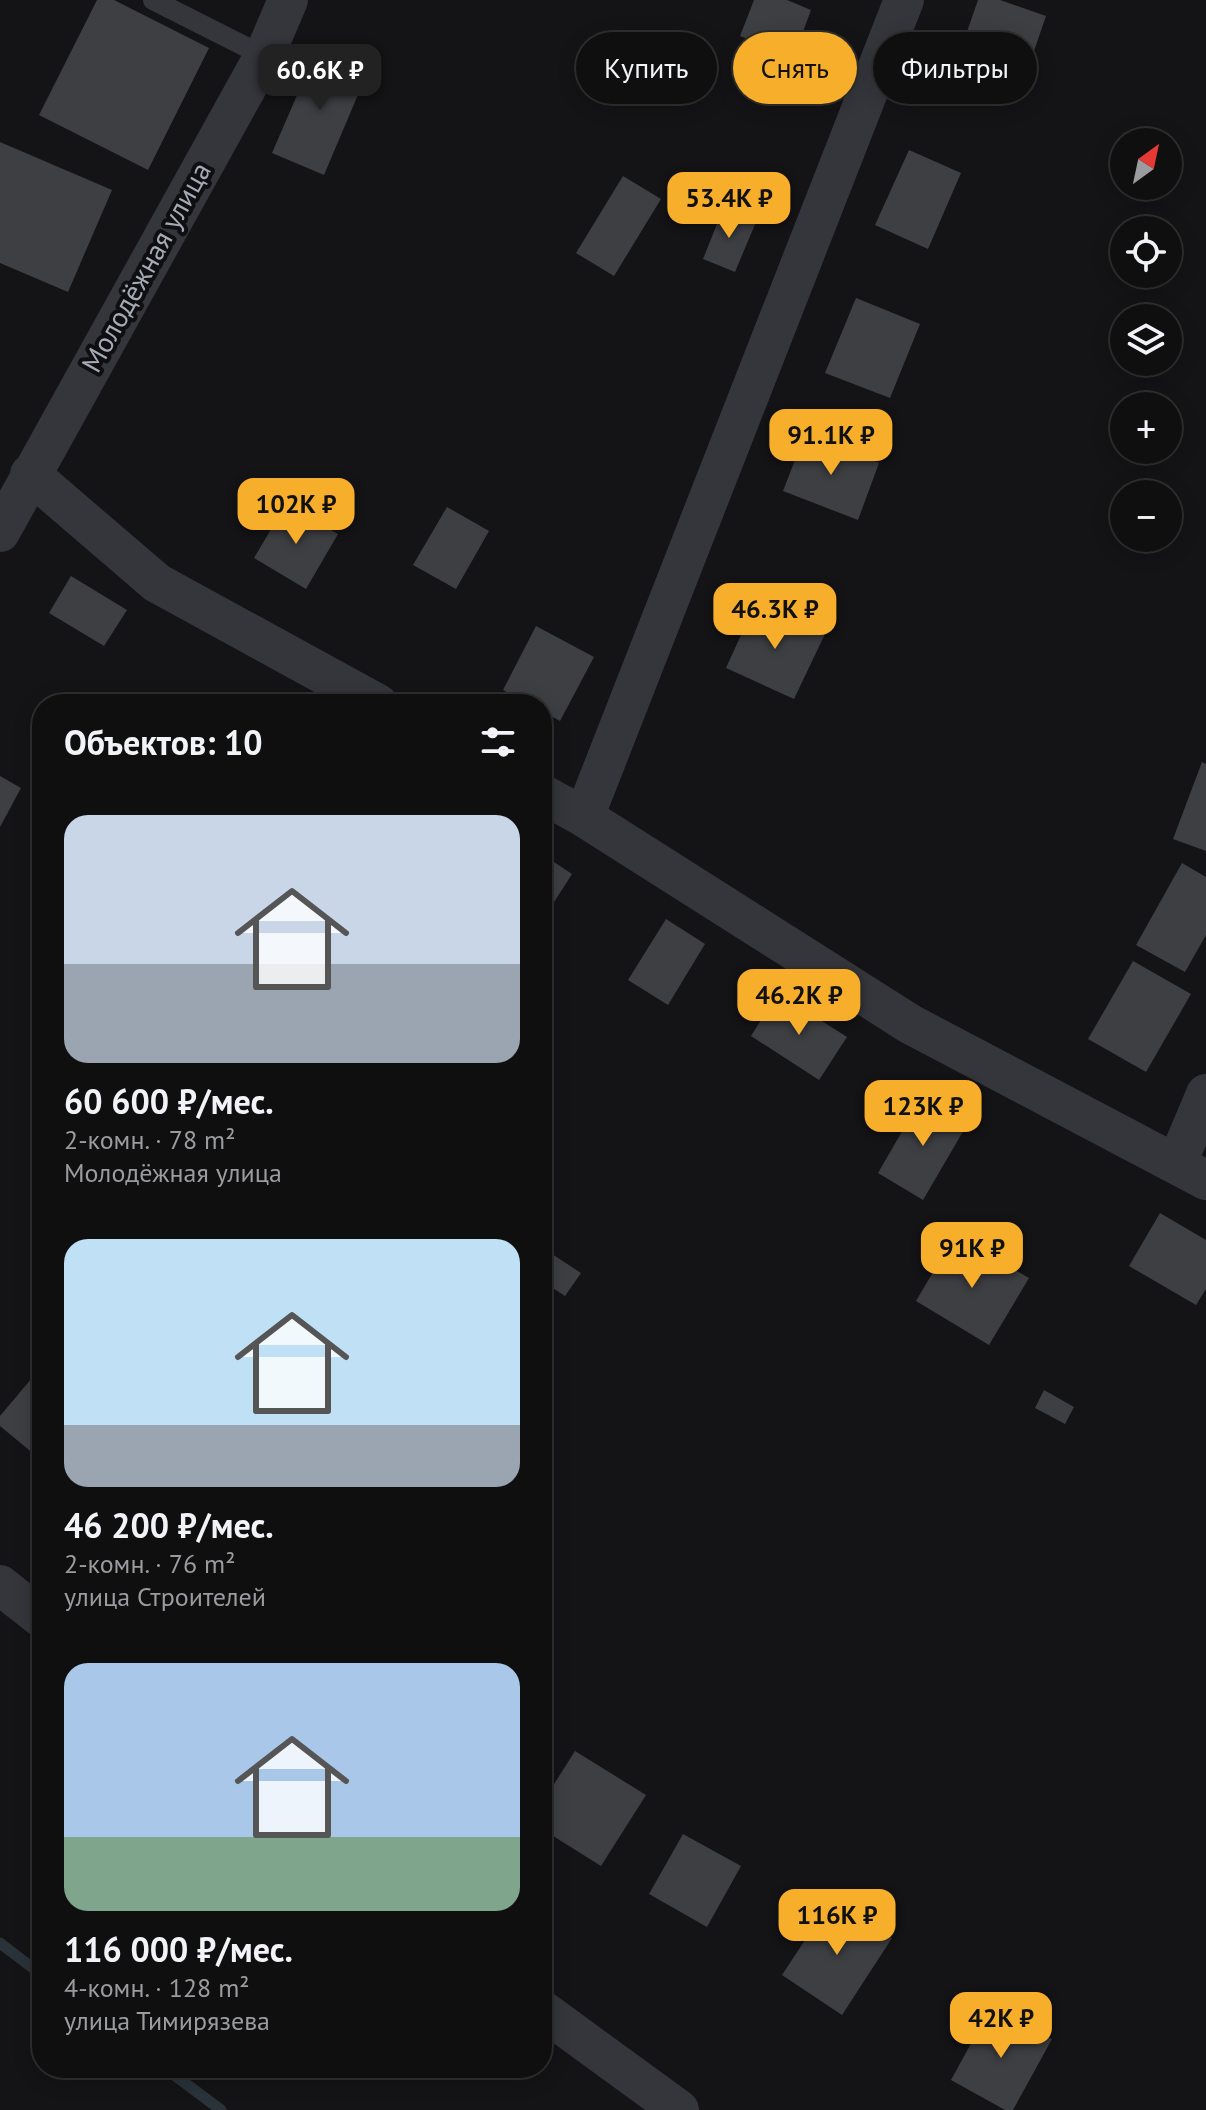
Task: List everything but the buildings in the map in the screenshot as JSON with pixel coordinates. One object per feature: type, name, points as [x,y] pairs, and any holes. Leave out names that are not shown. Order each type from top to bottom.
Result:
[{"type":"street","name":"Молодёжная улица","points":[[0,532],[264,56],[288,0]]},
{"type":"street","points":[[584,817],[904,0]]},
{"type":"street","points":[[30,474],[157,583],[360,694]]},
{"type":"street","points":[[552,799],[910,1024],[1192,1172],[1206,1094]]},
{"type":"street","points":[[0,1585],[32,1610]]},
{"type":"street","points":[[552,2017],[679,2110]]},
{"type":"lane","points":[[153,0],[264,56]]},
{"type":"waterway","points":[[0,1943],[32,1967]]},
{"type":"waterway","points":[[178,2078],[221,2110]]}]
